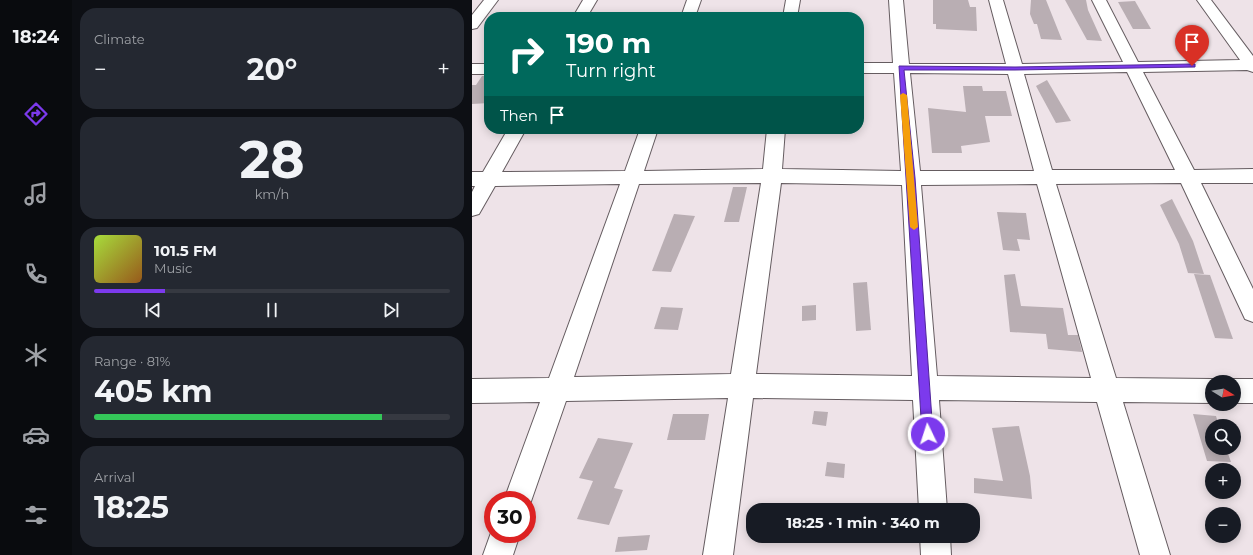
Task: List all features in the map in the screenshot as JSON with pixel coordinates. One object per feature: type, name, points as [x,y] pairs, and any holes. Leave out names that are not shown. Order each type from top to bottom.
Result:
[{"type":"street","points":[[472,25],[491,0]]},
{"type":"street","points":[[583,12],[590,0]]},
{"type":"street","points":[[690,12],[694,0]]},
{"type":"street","points":[[791,12],[793,0]]},
{"type":"street","points":[[896,0],[911,178],[933,503]]},
{"type":"street","points":[[996,0],[1045,178],[1155,555]]},
{"type":"street","points":[[1099,0],[1188,177],[1253,312]]},
{"type":"street","points":[[1204,0],[1253,65]]},
{"type":"street","points":[[864,68],[1253,65]]},
{"type":"street","points":[[472,69],[484,69]]},
{"type":"street","points":[[472,209],[481,179],[513,134]]},
{"type":"street","points":[[521,491],[647,134]]},
{"type":"street","points":[[718,555],[772,176],[776,134]]},
{"type":"street","points":[[481,179],[772,176],[1045,178],[1253,176]]},
{"type":"street","points":[[472,391],[741,386],[1205,391]]},
{"type":"street","points":[[1241,391],[1253,391]]},
{"type":"street","points":[[498,555],[502,543]]},
{"type":"street","points":[[935,543],[936,555]]},
{"type":"building","points":[[933,0],[968,0],[970,7],[976,7],[977,31],[936,29],[936,24],[933,24]]},
{"type":"building","points":[[1031,0],[1046,0],[1062,40],[1041,39],[1037,24],[1034,24],[1030,14]]},
{"type":"building","points":[[1065,0],[1086,0],[1088,10],[1102,41],[1087,40]]},
{"type":"building","points":[[1135,1],[1151,29],[1133,29],[1118,2]]},
{"type":"building","points":[[482,76],[484,76],[484,103],[472,104],[472,85],[476,85]]},
{"type":"building","points":[[1047,80],[1071,121],[1056,123],[1036,86]]},
{"type":"building","points":[[963,86],[982,86],[983,91],[1006,91],[1012,116],[985,116],[990,142],[961,146],[962,153],[932,153],[928,108],[966,112]]},
{"type":"building","points":[[733,187],[747,187],[739,222],[724,222]]},
{"type":"building","points":[[1172,199],[1193,241],[1204,274],[1188,273],[1179,244],[1160,205]]},
{"type":"building","points":[[997,212],[1026,213],[1030,240],[1017,239],[1020,251],[1003,250]]},
{"type":"building","points":[[674,214],[695,216],[671,272],[652,271]]},
{"type":"building","points":[[1015,274],[1021,306],[1063,308],[1068,335],[1078,335],[1082,352],[1048,349],[1046,334],[1010,332],[1004,275]]},
{"type":"building","points":[[1194,274],[1210,275],[1233,339],[1215,338]]},
{"type":"building","points":[[867,282],[871,330],[856,331],[853,283]]},
{"type":"building","points":[[816,305],[816,320],[802,321],[802,306]]},
{"type":"building","points":[[661,307],[683,308],[678,330],[654,329]]},
{"type":"building","points":[[814,411],[828,412],[826,426],[812,424]]},
{"type":"building","points":[[673,414],[709,414],[705,440],[667,440]]},
{"type":"building","points":[[1193,414],[1216,416],[1217,419],[1205,419],[1205,454]]},
{"type":"building","points":[[1019,426],[1030,476],[1032,499],[974,493],[974,478],[1003,481],[992,428]]},
{"type":"building","points":[[598,438],[633,443],[614,488],[623,490],[609,525],[577,519],[593,481],[579,478]]},
{"type":"building","points":[[1205,455],[1228,455],[1231,462],[1207,461]]},
{"type":"building","points":[[827,462],[845,464],[844,478],[825,476]]},
{"type":"building","points":[[650,535],[647,550],[615,552],[618,537]]},
{"type":"slow traffic","points":[[903,95],[914,227]]},
{"type":"route","points":[[928,434],[911,178],[901,68],[1192,66]]}]
